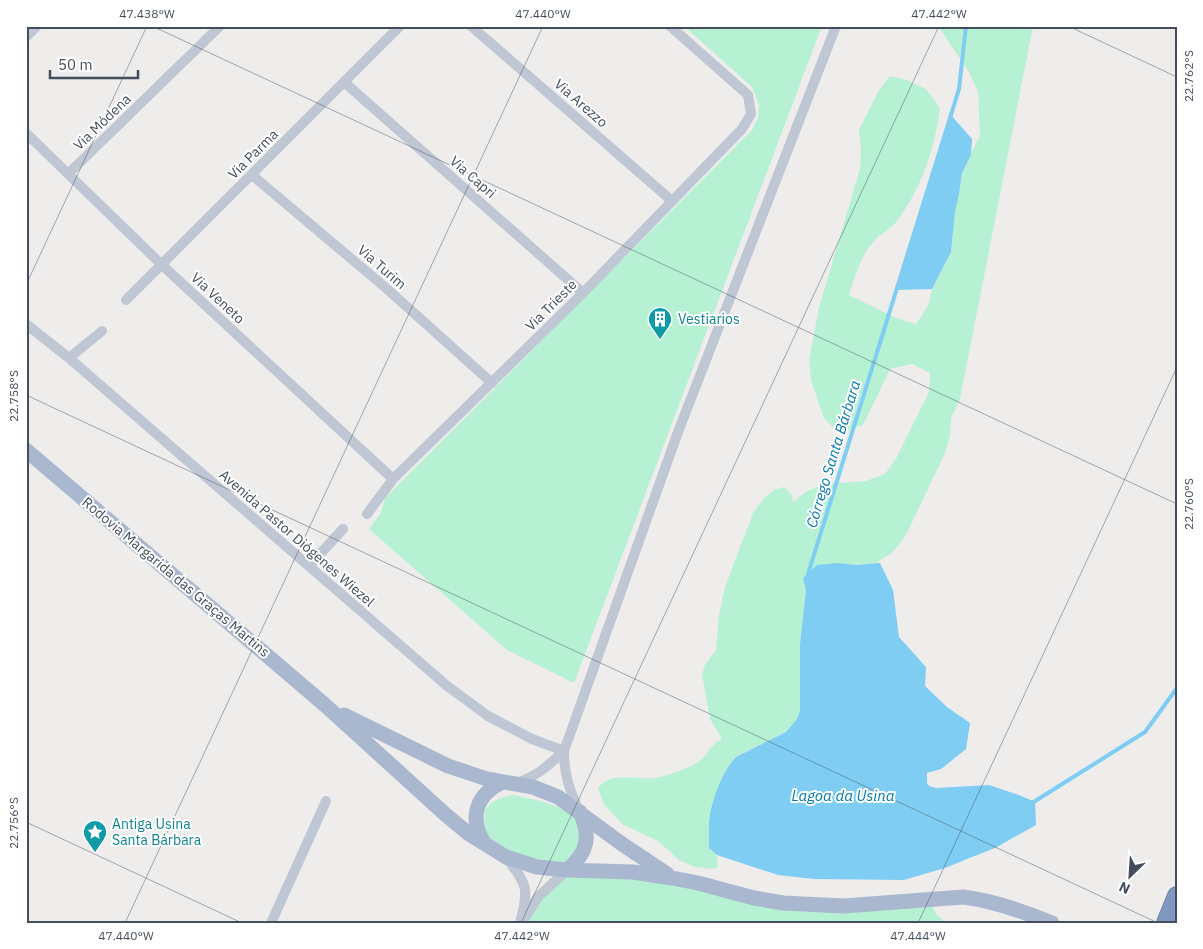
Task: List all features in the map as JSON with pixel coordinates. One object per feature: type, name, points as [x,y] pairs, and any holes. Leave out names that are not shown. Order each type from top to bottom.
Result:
[{"type":"highway","points":[[1166,923],[1177,896]]},
{"type":"highway","points":[[1166,923],[1177,905]]},
{"type":"main road","name":"Rodovia Margarida das Graças Martins","points":[[26,450],[325,705],[446,815],[485,845],[506,857],[537,867],[633,872],[698,882],[754,898],[813,906],[863,906],[963,898],[990,901],[1018,909],[1052,923]]},
{"type":"main road","name":"Rodovia Margarida das Graças Martins","points":[[325,705],[448,766],[468,773],[546,791],[580,812],[622,844],[672,878]]},
{"type":"main road","points":[[485,845],[476,828],[477,809],[487,792],[509,783]]},
{"type":"main road","points":[[567,870],[576,863],[586,843],[587,832],[580,812]]},
{"type":"main road","name":"Rodovia Margarida das Graças Martins","points":[[1018,909],[1043,923]]},
{"type":"street","points":[[26,37],[36,26]]},
{"type":"street","name":"Via Módena","points":[[68,174],[220,26]]},
{"type":"street","name":"Via Parma","points":[[126,300],[399,26]]},
{"type":"street","name":"Via Arezzo","points":[[471,26],[672,201]]},
{"type":"street","name":"Via Trieste","points":[[367,514],[393,479],[583,293],[742,129],[751,114],[748,95],[670,26]]},
{"type":"street","points":[[580,812],[567,784],[564,750],[678,432],[836,26]]},
{"type":"street","name":"Via Capri","points":[[344,82],[583,293]]},
{"type":"street","name":"Via Veneto","points":[[26,133],[162,264],[393,479]]},
{"type":"street","name":"Via Turim","points":[[252,174],[386,288],[492,383]]},
{"type":"street","name":"Avenida Pastor Diógenes Wiezel","points":[[26,324],[69,358],[446,684],[488,716],[532,739],[564,750]]},
{"type":"street","points":[[69,358],[102,331]]},
{"type":"street","points":[[309,566],[343,529]]},
{"type":"street","points":[[509,783],[537,775],[549,766],[564,750]]},
{"type":"street","points":[[271,923],[326,801]]},
{"type":"street","points":[[506,857],[523,881],[526,892],[526,902],[521,923]]},
{"type":"street","points":[[521,923],[538,898],[567,870]]},
{"type":"green space","points":[[684,26],[822,26],[574,683],[507,650],[369,529],[381,513],[385,498],[753,129],[758,117],[759,105],[752,87]]},
{"type":"green space","points":[[938,26],[1033,26],[960,399],[951,418],[950,436],[945,453],[906,535],[893,552],[876,563],[856,565],[838,563],[806,590],[800,644],[800,711],[797,719],[786,732],[736,757],[728,766],[715,799],[709,848],[717,855],[718,867],[713,869],[695,867],[679,860],[658,841],[622,824],[604,804],[598,788],[611,779],[625,777],[648,779],[679,771],[700,761],[722,739],[710,719],[702,674],[705,665],[716,650],[719,615],[725,587],[753,513],[765,497],[774,490],[784,487],[791,494],[793,502],[807,491],[826,484],[866,481],[885,474],[897,457],[929,392],[930,373],[912,364],[890,369],[863,425],[839,433],[824,418],[811,380],[809,360],[819,308],[860,169],[859,130],[879,90],[890,76],[907,80],[926,89],[940,108],[938,123],[926,168],[913,196],[894,224],[878,237],[862,258],[849,295],[896,318],[916,324],[928,306],[932,289],[951,252],[955,211],[962,173],[980,135],[978,92],[969,72]]},
{"type":"green space","points":[[513,795],[558,807],[574,816],[578,821],[583,836],[571,858],[564,863],[532,859],[510,852],[487,836],[484,819],[490,803]]},
{"type":"green space","points":[[567,870],[611,871],[754,898],[928,899],[937,915],[947,923],[521,923]]},
{"type":"water","points":[[951,115],[972,139],[971,155],[962,173],[955,212],[951,252],[932,289],[897,290]]},
{"type":"water","name":"Lagoa da Usina","points":[[838,563],[856,565],[880,563],[893,590],[899,637],[926,667],[925,686],[947,707],[970,723],[966,749],[941,769],[927,773],[927,783],[929,786],[936,788],[989,785],[1019,795],[1035,802],[1036,825],[995,848],[945,868],[904,880],[814,879],[778,875],[717,855],[709,848],[709,824],[712,807],[718,788],[731,763],[736,757],[786,732],[797,719],[800,711],[800,644],[806,590],[803,578],[817,565]]},
{"type":"waterway","name":"Córrego Santa Bárbara","points":[[809,578],[808,574],[959,89],[966,26]]},
{"type":"waterway","points":[[1032,803],[1145,732],[1177,688]]},
{"type":"place","name":"Vestiarios","points":[[660,340]]},
{"type":"place","name":"Antiga Usina Santa Bárbara","points":[[95,853]]}]
